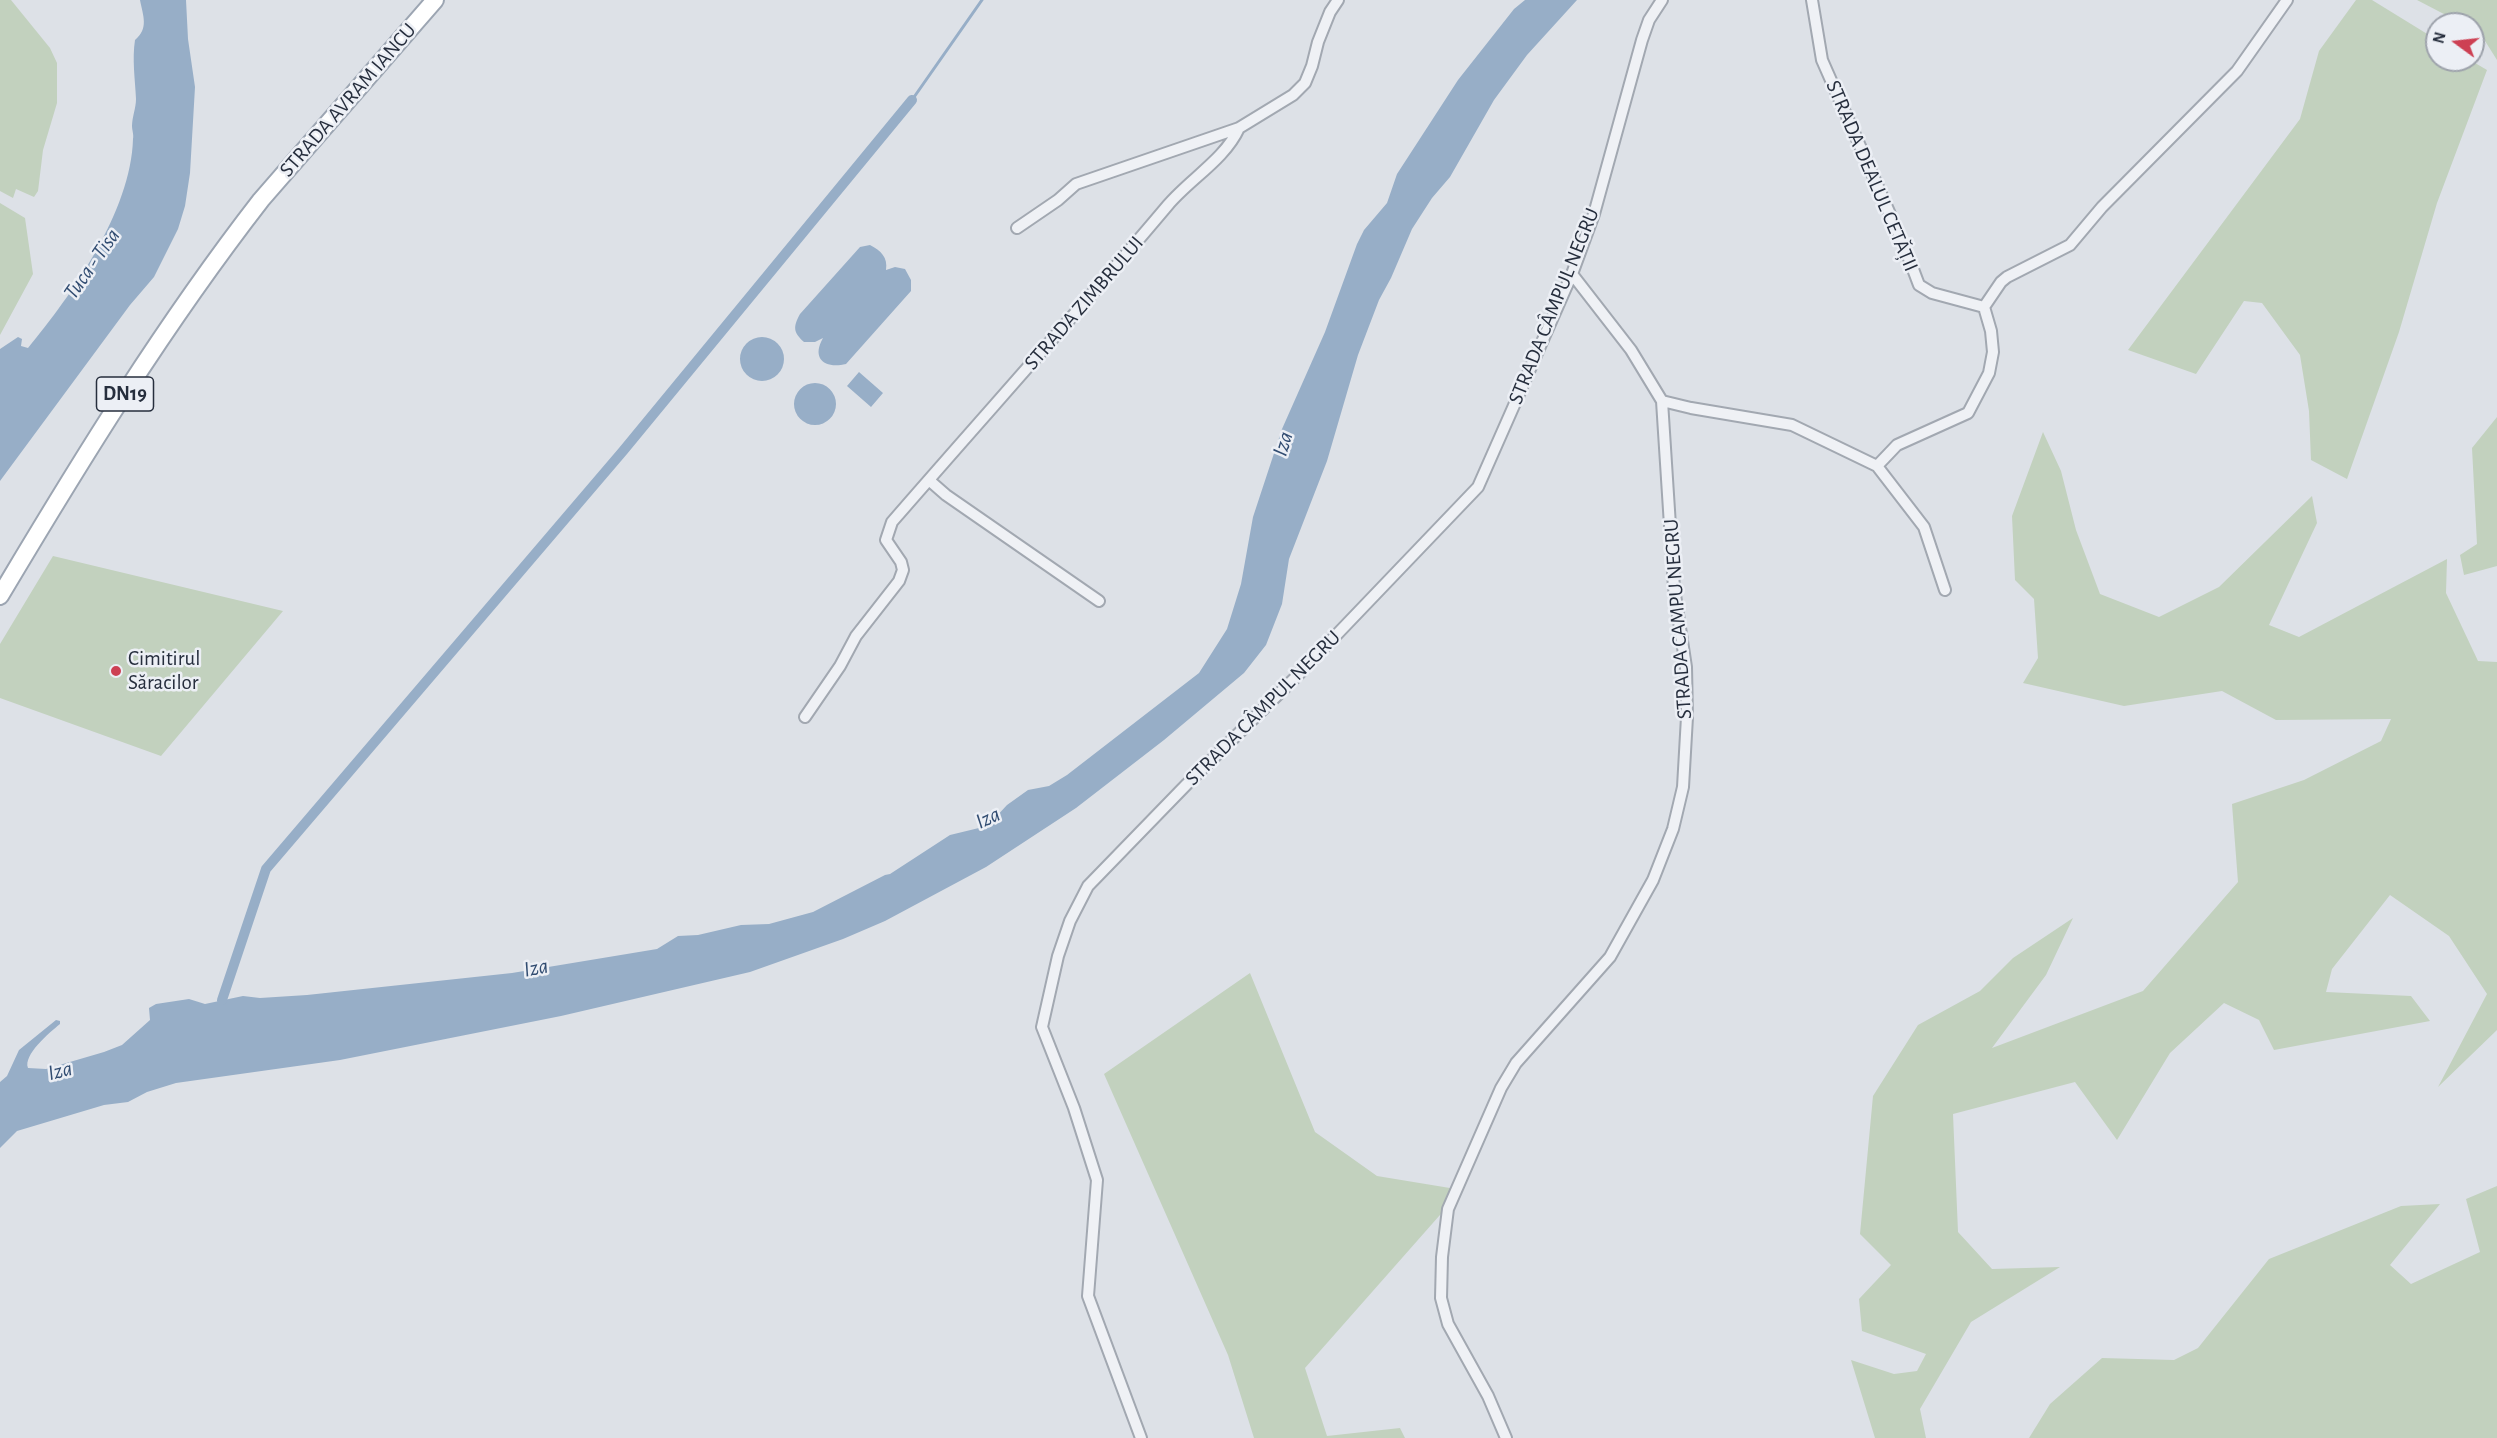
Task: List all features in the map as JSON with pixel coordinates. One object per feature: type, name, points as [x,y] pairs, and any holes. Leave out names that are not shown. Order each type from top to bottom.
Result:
[{"type":"main road","name":"STRADA AVRAM IANCU","points":[[0,596],[148,357],[261,200],[435,0]]},
{"type":"street","name":"STRADA ZIMBRULUI","points":[[1017,228],[1058,201],[1076,184],[1239,129],[1286,100],[1305,83],[1318,42],[1330,12],[1338,0]]},
{"type":"street","name":"STRADA CÂMPUL NEGRU","points":[[1141,1438],[1088,1296],[1097,1180],[1074,1108],[1042,1027],[1058,956],[1070,921],[1088,886],[1299,674],[1478,487],[1572,274],[1594,214],[1642,40],[1649,20],[1662,0]]},
{"type":"street","name":"STRADA DEALUL CETĂȚII","points":[[1812,0],[1822,60],[1919,285],[1932,293],[1984,307]]},
{"type":"street","points":[[1877,466],[1897,446],[1968,413],[1989,373],[1993,352],[1991,331],[1984,307],[2007,277],[2070,245],[2102,207],[2237,71],[2287,0]]},
{"type":"street","name":"STRADA ZIMBRULUI","points":[[805,717],[840,666],[856,636],[899,581],[903,570],[901,562],[886,540],[892,522],[1132,250],[1172,201],[1233,142],[1239,129]]},
{"type":"street","name":"STRADA CAMPU NEGRU","points":[[1506,1438],[1488,1396],[1448,1324],[1442,1288],[1442,1257],[1448,1209],[1501,1088],[1516,1063],[1610,957],[1653,880],[1673,829],[1683,787],[1687,717],[1686,667],[1674,588],[1662,401],[1631,350],[1572,274]]},
{"type":"street","points":[[1662,401],[1792,425],[1877,466],[1924,527],[1945,590]]},
{"type":"street","points":[[930,481],[946,495],[1099,601]]},
{"type":"green space","points":[[0,0],[11,0],[50,48],[57,63],[57,103],[43,150],[38,191],[34,197],[16,189],[13,198],[0,191]]},
{"type":"green space","points":[[2356,0],[2372,0],[2425,33],[2425,72],[2485,72],[2485,69],[2487,70],[2437,203],[2399,332],[2347,479],[2311,460],[2309,411],[2300,355],[2262,303],[2244,301],[2196,374],[2128,350],[2300,119],[2319,51]]},
{"type":"green space","points":[[2417,0],[2497,0],[2497,60],[2485,41],[2485,12],[2440,12]]},
{"type":"green space","points":[[0,203],[25,218],[33,274],[0,335]]},
{"type":"green space","points":[[2497,417],[2497,566],[2464,575],[2460,555],[2477,544],[2472,448]]},
{"type":"green space","points":[[2043,432],[2061,471],[2076,530],[2100,594],[2159,617],[2219,587],[2312,496],[2317,523],[2269,625],[2299,637],[2447,559],[2446,593],[2478,661],[2497,662],[2497,1030],[2438,1087],[2487,994],[2449,936],[2390,895],[2332,969],[2326,992],[2411,996],[2430,1021],[2274,1050],[2259,1020],[2224,1003],[2170,1053],[2117,1140],[2075,1082],[1953,1114],[1958,1232],[1992,1269],[2060,1267],[1971,1322],[1920,1409],[1926,1438],[1875,1438],[1851,1360],[1894,1374],[1917,1371],[1926,1354],[1862,1331],[1859,1299],[1891,1265],[1860,1234],[1873,1096],[1918,1025],[1980,991],[2013,958],[2073,918],[2046,975],[1992,1048],[2143,991],[2238,882],[2232,804],[2304,780],[2381,741],[2391,719],[2276,720],[2222,691],[2124,706],[2023,683],[2038,658],[2034,599],[2015,580],[2012,516]]},
{"type":"green space","name":"Cimitirul Săracilor","points":[[53,556],[283,611],[161,756],[0,698],[0,644]]},
{"type":"green space","points":[[1250,973],[1315,1132],[1377,1176],[1462,1190],[1305,1368],[1327,1436],[1400,1428],[1405,1438],[1254,1438],[1228,1355],[1104,1074]]},
{"type":"green space","points":[[2497,1186],[2497,1438],[2029,1438],[2050,1404],[2102,1358],[2174,1360],[2198,1348],[2269,1259],[2401,1206],[2440,1204],[2390,1265],[2411,1284],[2480,1252],[2466,1199]]},
{"type":"water","name":"Тиса - Tisa","points":[[140,0],[186,0],[188,39],[195,87],[190,173],[185,206],[178,229],[154,277],[130,305],[0,481],[0,349],[18,337],[22,339],[21,346],[28,348],[45,327],[96,251],[122,195],[130,166],[133,137],[132,123],[136,99],[134,47],[135,40],[144,26]]},
{"type":"water","name":"Iza","points":[[1525,0],[1577,0],[1527,55],[1494,100],[1450,177],[1432,198],[1412,229],[1379,300],[1358,355],[1327,461],[1289,559],[1282,604],[1266,645],[1244,673],[1164,740],[1076,808],[986,867],[885,921],[843,939],[750,972],[561,1016],[340,1060],[176,1083],[147,1092],[128,1102],[104,1105],[17,1131],[0,1148],[0,1082],[7,1076],[19,1050],[56,1020],[60,1021],[60,1024],[33,1051],[27,1063],[28,1068],[46,1069],[122,1045],[150,1020],[149,1008],[156,1004],[189,999],[205,1004],[243,996],[260,998],[307,995],[512,973],[657,949],[678,936],[698,935],[741,925],[769,924],[813,912],[890,874],[950,835],[983,827],[1028,790],[1049,786],[1067,775],[1199,673],[1227,629],[1241,584],[1253,517],[1282,429],[1325,332],[1357,244],[1364,230],[1387,203],[1397,174],[1458,80],[1514,9]]},
{"type":"water","points":[[870,245],[883,255],[886,270],[895,267],[905,269],[911,280],[911,291],[846,364],[826,364],[819,357],[823,338],[815,342],[804,342],[796,332],[796,322],[800,314],[860,247]]},
{"type":"water","points":[[762,337],[777,344],[784,359],[777,374],[762,381],[747,374],[740,359],[747,344]]},
{"type":"water","points":[[859,372],[883,393],[871,407],[847,386]]},
{"type":"water","points":[[815,383],[823,384],[830,389],[835,396],[835,412],[830,419],[823,424],[815,425],[807,424],[800,419],[795,412],[794,404],[795,396],[800,389],[807,384]]},
{"type":"waterway","points":[[912,100],[982,0]]},
{"type":"waterway","points":[[222,1000],[266,869],[623,451],[912,100]]},
{"type":"place","name":"Cimitirul Săracilor","points":[[116,671]]}]
